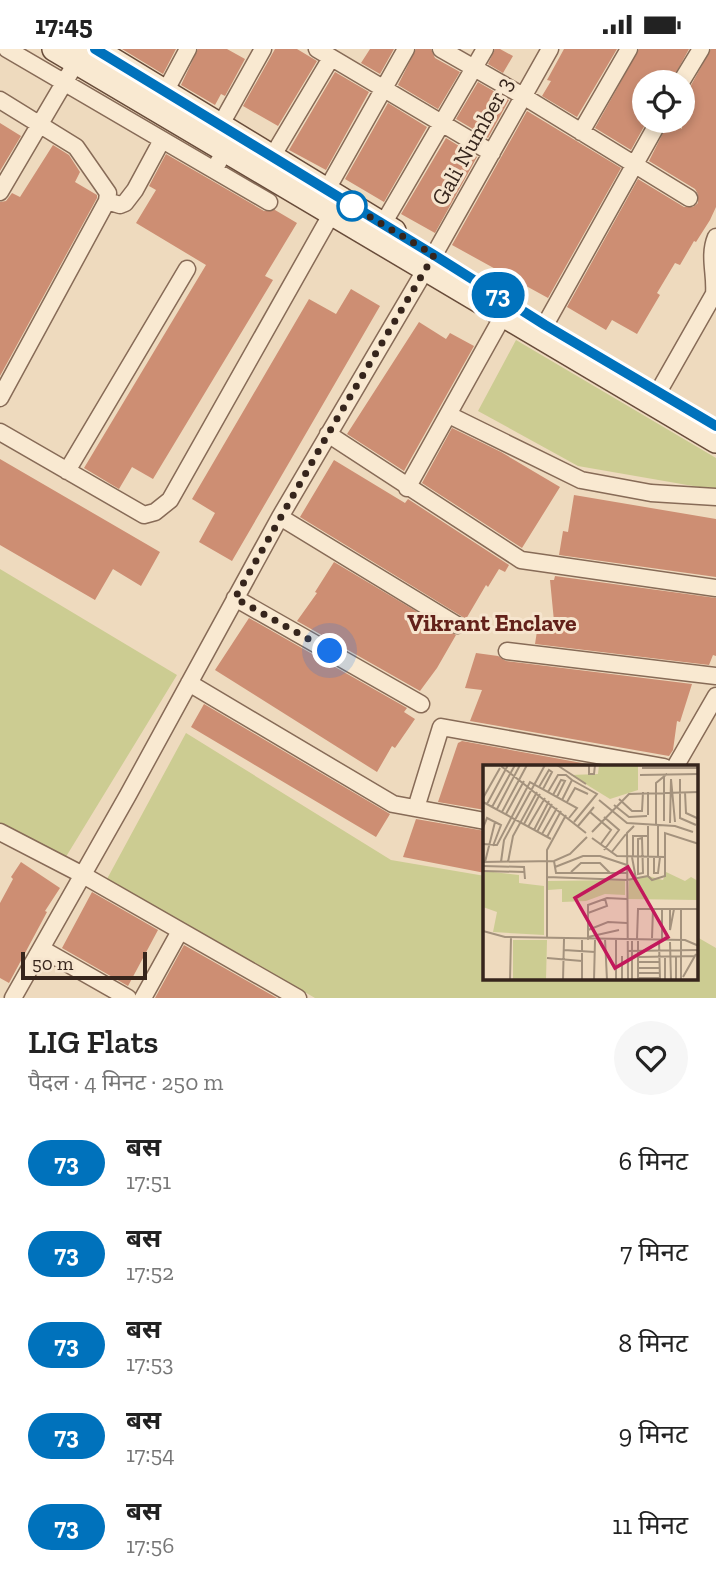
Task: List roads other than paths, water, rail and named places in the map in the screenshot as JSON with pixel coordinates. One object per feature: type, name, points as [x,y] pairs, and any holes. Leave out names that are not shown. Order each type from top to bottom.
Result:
[{"type":"street","points":[[7,49],[162,140],[383,224],[505,314],[656,397],[716,426]]},
{"type":"street","points":[[54,49],[80,56],[219,160],[269,202]]},
{"type":"street","points":[[165,92],[188,49]]},
{"type":"street","points":[[220,126],[263,49]]},
{"type":"street","points":[[317,49],[492,153]]},
{"type":"street","points":[[0,432],[144,515],[162,508],[170,500],[329,202],[383,89],[406,49]]},
{"type":"street","points":[[441,49],[523,96],[688,198]]},
{"type":"street","points":[[383,224],[485,49]]},
{"type":"street","name":"Gali Number 3","points":[[13,998],[280,517],[550,49]]},
{"type":"street","points":[[580,132],[629,49]]},
{"type":"street","points":[[688,70],[701,49]]},
{"type":"street","points":[[109,53],[165,92],[272,157],[329,202],[545,325],[656,397],[716,441]]},
{"type":"street","points":[[0,192],[80,56]]},
{"type":"street","points":[[272,157],[331,58]]},
{"type":"street","points":[[0,100],[76,147],[108,193],[107,201],[0,398]]},
{"type":"street","points":[[545,325],[652,133]]},
{"type":"street","points":[[107,201],[120,205],[130,198],[162,140]]},
{"type":"street","points":[[656,397],[714,295],[716,283],[712,256],[716,237]]},
{"type":"street","points":[[67,471],[187,269]]},
{"type":"street","points":[[407,488],[505,314]]},
{"type":"street","points":[[449,415],[581,480],[651,493],[716,498]]},
{"type":"street","points":[[328,434],[407,488],[521,559],[716,588]]},
{"type":"street","points":[[280,517],[457,625]]},
{"type":"street","points":[[235,598],[421,703]]},
{"type":"street","points":[[507,651],[716,676]]},
{"type":"street","points":[[189,683],[393,804],[483,821]]},
{"type":"street","points":[[676,765],[716,696]]},
{"type":"street","points":[[416,808],[441,727],[597,761],[642,765]]},
{"type":"street","points":[[0,832],[83,875],[298,998]]},
{"type":"street","points":[[143,998],[180,931]]},
{"type":"street","points":[[42,949],[128,998]]},
{"type":"district","name":"Vikrant Enclave","points":[[492,622]]}]
